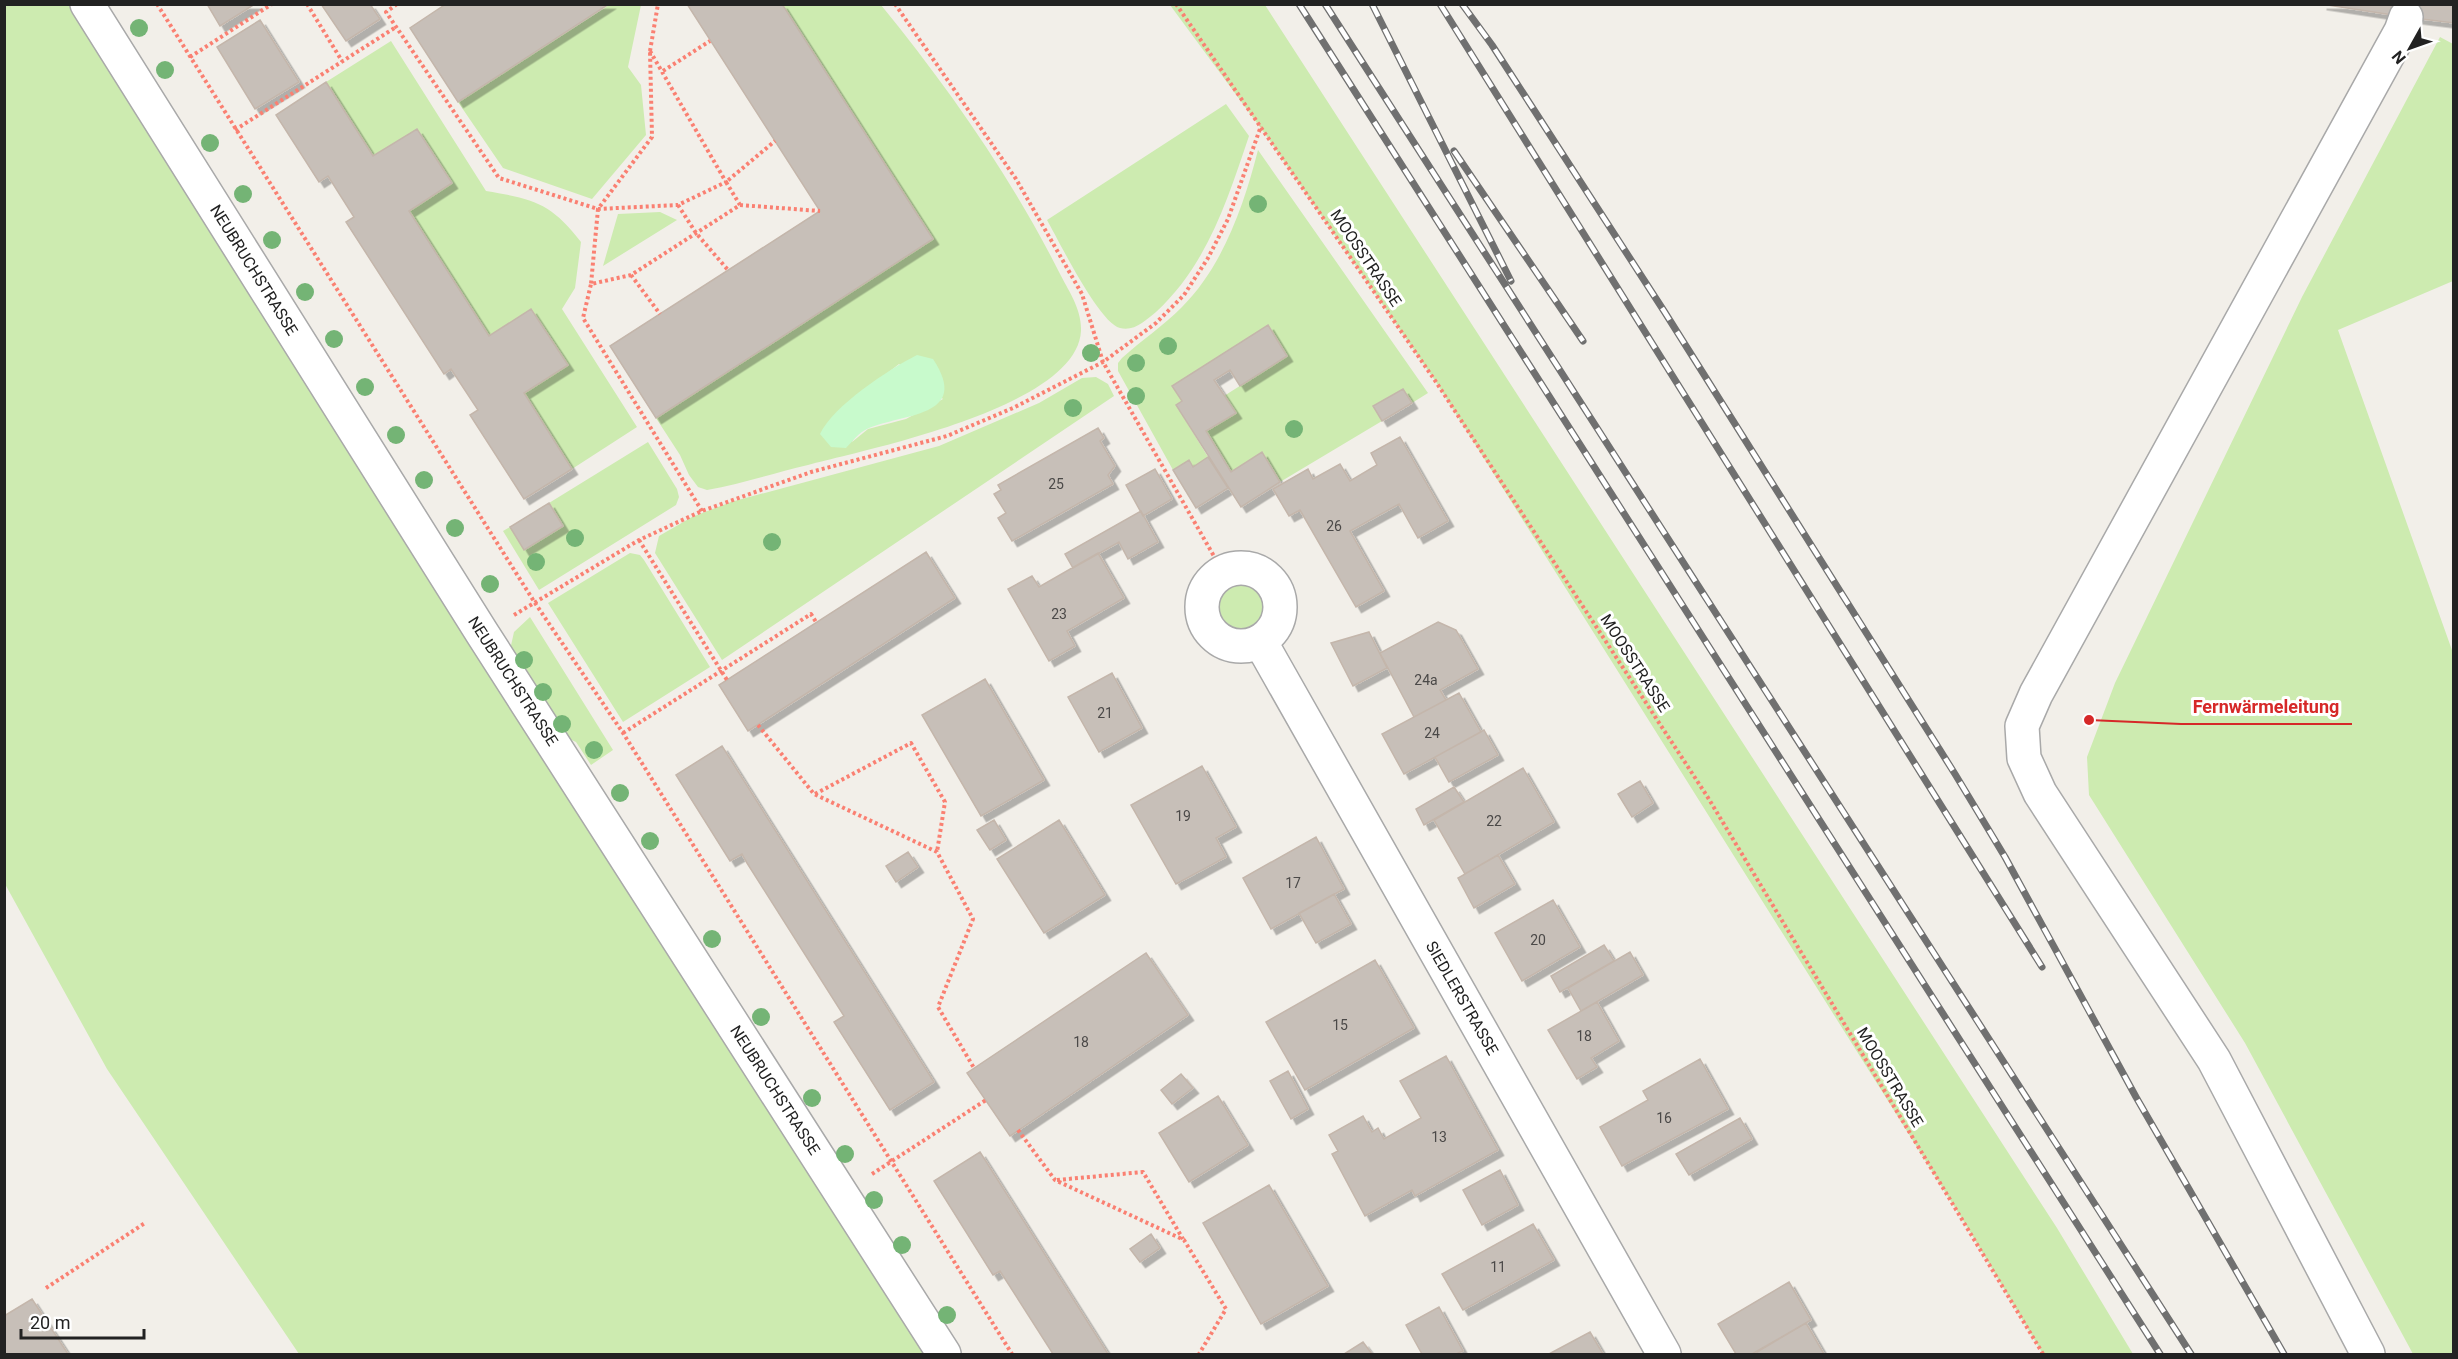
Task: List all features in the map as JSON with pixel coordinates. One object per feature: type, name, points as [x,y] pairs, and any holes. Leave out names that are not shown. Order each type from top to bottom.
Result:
[{"type":"street","name":"NEUBRUCHSTRASSE","points":[[87,4],[482,633],[944,1354]]},
{"type":"street","points":[[2368,1354],[2214,1060],[2040,793],[2024,758],[2022,726],[2036,694],[2401,31],[2406,17]]},
{"type":"street","points":[[1236,568],[1249,568],[1262,573],[1275,588],[1280,607],[1278,621],[1260,641],[1236,645],[1219,638],[1207,625],[1203,601],[1213,579],[1223,572],[1236,568]]},
{"type":"street","name":"SIEDLERSTRASSE","points":[[1260,641],[1664,1354]]},
{"type":"path","points":[[157,4],[535,603],[623,733],[1012,1354]]},
{"type":"path","points":[[190,57],[272,4]]},
{"type":"path","points":[[307,4],[342,61]]},
{"type":"path","points":[[397,4],[386,12],[499,178],[598,208],[678,205],[726,182],[775,141]]},
{"type":"path","points":[[658,4],[650,51],[652,137],[598,208],[591,284],[583,318],[702,511]]},
{"type":"path","points":[[895,4],[1016,179],[1082,294],[1103,362],[1223,572]]},
{"type":"path","name":"MOOSSTRASSE","points":[[1176,4],[1436,382],[1707,796],[2043,1354]]},
{"type":"path","points":[[236,130],[396,27]]},
{"type":"path","points":[[663,71],[710,41]]},
{"type":"path","points":[[650,51],[740,205]]},
{"type":"path","points":[[482,633],[639,540],[702,511],[812,472],[947,436],[1013,408],[1103,362],[1156,323],[1190,286],[1209,258],[1228,219],[1261,126]]},
{"type":"path","points":[[678,205],[696,233],[728,270]]},
{"type":"path","points":[[591,284],[631,275],[740,205],[820,211]]},
{"type":"path","points":[[631,275],[660,314]]},
{"type":"path","points":[[639,540],[727,680]]},
{"type":"path","points":[[623,733],[811,614],[816,622]]},
{"type":"path","points":[[758,725],[814,794],[937,852],[973,919],[938,1007],[974,1068]]},
{"type":"path","points":[[814,794],[911,743],[945,802],[937,852]]},
{"type":"path","points":[[841,1193],[986,1100]]},
{"type":"path","points":[[1018,1130],[1054,1180],[1184,1240]]},
{"type":"path","points":[[1054,1180],[1143,1173],[1226,1309],[1200,1354]]},
{"type":"path","points":[[46,1288],[145,1223]]},
{"type":"green space","points":[[4,5],[90,5],[935,1354],[299,1354],[107,1069],[5,884]]},
{"type":"green space","points":[[609,5],[641,5],[628,67],[641,85],[646,135],[592,199],[503,168],[458,102]]},
{"type":"green space","points":[[782,5],[881,5],[954,100],[999,167],[1074,300],[1081,331],[1071,358],[1045,382],[1009,403],[966,421],[920,436],[745,482],[707,490],[698,487],[656,418],[933,239]],"holes":[[[899,364],[943,399],[906,419],[868,429],[852,442],[880,379]]]},
{"type":"green space","points":[[1170,5],[1265,5],[2057,1228],[2133,1354],[2043,1354],[1966,1225],[1436,382],[1268,138]]},
{"type":"green space","points":[[2440,37],[2453,44],[2453,281],[2338,330],[2453,653],[2453,1354],[2413,1354],[2245,1043],[2089,795],[2087,757],[2115,683],[2302,297]]},
{"type":"green space","points":[[391,41],[486,191],[529,200],[540,205],[560,219],[581,242],[575,288],[562,309],[637,427],[572,469],[524,393],[568,365],[531,309],[489,336],[409,211],[452,183],[417,129],[373,156],[326,82]]},
{"type":"green space","points":[[1226,104],[1249,136],[1213,231],[1189,274],[1174,294],[1140,324],[1125,329],[1120,328],[1111,323],[1101,312],[1047,220]]},
{"type":"green space","points":[[1258,150],[1428,393],[1412,403],[1403,389],[1373,406],[1382,421],[1280,482],[1262,452],[1231,472],[1206,431],[1235,413],[1224,396],[1287,356],[1268,326],[1172,386],[1182,401],[1176,405],[1208,457],[1193,467],[1189,460],[1173,470],[1118,371],[1118,363],[1122,358],[1182,307],[1209,273],[1239,213]]},
{"type":"green space","points":[[660,212],[677,220],[603,266],[618,214]]},
{"type":"green space","points":[[917,355],[933,359],[943,378],[944,393],[938,403],[928,410],[867,429],[846,448],[831,447],[820,434],[837,412],[877,379]]},
{"type":"green space","points":[[1096,377],[1108,384],[1114,396],[722,660],[655,553],[659,536],[692,517],[731,502],[939,446],[1039,403],[1082,378]]},
{"type":"green space","points":[[648,442],[677,489],[679,497],[676,505],[539,590],[503,531],[510,527],[524,550],[563,526],[549,503]]},
{"type":"green space","points":[[630,553],[640,555],[644,560],[710,667],[623,722],[548,603]]},
{"type":"green space","points":[[1241,581],[1250,583],[1261,592],[1266,606],[1264,615],[1255,626],[1241,631],[1232,629],[1221,620],[1216,606],[1218,597],[1227,586]]},
{"type":"green space","points":[[530,617],[613,750],[591,765],[576,742],[561,735],[510,650],[514,632]]},
{"type":"building","points":[[207,4],[255,4],[220,26]]},
{"type":"building","points":[[321,4],[370,4],[380,19],[346,41]]},
{"type":"building","points":[[446,4],[609,4],[458,102],[410,28]]},
{"type":"building","points":[[687,4],[782,4],[933,239],[656,418],[610,346],[820,211]]},
{"type":"building","points":[[2321,4],[2454,4],[2454,23],[2406,17]]},
{"type":"building","points":[[260,20],[299,82],[255,109],[217,47]]},
{"type":"building","points":[[326,82],[373,156],[417,129],[452,183],[409,211],[489,336],[531,309],[568,365],[524,393],[572,469],[524,499],[470,415],[478,410],[451,369],[444,374],[346,222],[354,217],[328,176],[319,182],[276,115]]},
{"type":"building","points":[[1268,325],[1287,356],[1240,386],[1230,370],[1214,380],[1236,413],[1206,431],[1231,472],[1262,452],[1280,482],[1241,507],[1176,405],[1182,401],[1172,386]]},
{"type":"building","points":[[1403,389],[1412,403],[1382,421],[1373,406]]},
{"type":"building","points":[[1098,428],[1104,438],[1100,441],[1115,466],[1108,475],[1113,484],[1012,541],[998,518],[1006,513],[994,494],[1001,490],[998,485]]},
{"type":"building","points":[[1400,437],[1448,521],[1418,538],[1399,504],[1350,531],[1384,591],[1356,607],[1300,510],[1289,516],[1273,489],[1308,469],[1313,479],[1340,464],[1350,481],[1377,465],[1371,453]]},
{"type":"building","points":[[1208,457],[1228,488],[1196,508],[1173,470],[1189,460],[1193,467]]},
{"type":"building","points":[[1155,469],[1172,499],[1143,516],[1126,485]]},
{"type":"building","points":[[549,503],[563,526],[524,550],[510,527]]},
{"type":"building","points":[[1141,511],[1158,542],[1128,559],[1119,542],[1073,568],[1065,554]]},
{"type":"building","points":[[926,552],[955,598],[748,731],[719,685]]},
{"type":"building","points":[[1098,553],[1124,598],[1067,631],[1075,646],[1049,661],[1008,589],[1032,576],[1039,587]]},
{"type":"building","points":[[1438,622],[1456,630],[1478,669],[1440,690],[1446,700],[1414,717],[1380,653]]},
{"type":"building","points":[[1369,632],[1387,668],[1353,686],[1331,643]]},
{"type":"building","points":[[1112,673],[1142,728],[1099,752],[1068,697]]},
{"type":"building","points":[[985,679],[1044,780],[981,816],[922,715]]},
{"type":"building","points":[[1459,693],[1481,732],[1404,774],[1382,734]]},
{"type":"building","points":[[1484,730],[1498,755],[1449,782],[1435,757]]},
{"type":"building","points":[[722,746],[934,1082],[890,1110],[834,1022],[844,1016],[742,854],[730,861],[676,775]]},
{"type":"building","points":[[1202,766],[1236,827],[1216,838],[1226,857],[1176,884],[1131,805]]},
{"type":"building","points":[[1523,768],[1554,822],[1465,874],[1434,820]]},
{"type":"building","points":[[1640,781],[1653,803],[1632,817],[1618,794]]},
{"type":"building","points":[[1454,787],[1464,802],[1424,825],[1416,809]]},
{"type":"building","points":[[994,820],[1006,840],[990,850],[977,830]]},
{"type":"building","points":[[1059,820],[1105,895],[1044,933],[997,859]]},
{"type":"building","points":[[1316,837],[1344,889],[1271,929],[1243,878]]},
{"type":"building","points":[[908,852],[918,867],[896,882],[886,866]]},
{"type":"building","points":[[1498,855],[1515,884],[1474,908],[1458,878]]},
{"type":"building","points":[[1334,894],[1351,924],[1316,943],[1299,913]]},
{"type":"building","points":[[1553,900],[1580,947],[1522,981],[1495,933]]},
{"type":"building","points":[[1604,945],[1614,961],[1560,992],[1551,976]]},
{"type":"building","points":[[1630,952],[1643,975],[1581,1011],[1568,988]]},
{"type":"building","points":[[1146,953],[1188,1015],[1010,1136],[967,1073]]},
{"type":"building","points":[[1375,960],[1414,1028],[1305,1090],[1266,1022]]},
{"type":"building","points":[[1597,1002],[1619,1041],[1591,1058],[1597,1067],[1577,1079],[1548,1030]]},
{"type":"building","points":[[1446,1056],[1498,1150],[1415,1196],[1412,1190],[1365,1216],[1332,1154],[1338,1151],[1329,1135],[1363,1116],[1372,1132],[1378,1128],[1384,1139],[1421,1118],[1400,1081]]},
{"type":"building","points":[[1700,1059],[1728,1109],[1622,1166],[1600,1127],[1648,1100],[1643,1091]]},
{"type":"building","points":[[1288,1071],[1308,1109],[1291,1119],[1270,1081]]},
{"type":"building","points":[[1181,1074],[1193,1088],[1172,1104],[1161,1090]]},
{"type":"building","points":[[1218,1096],[1248,1145],[1189,1182],[1159,1133]]},
{"type":"building","points":[[1740,1118],[1752,1139],[1689,1175],[1676,1154]]},
{"type":"building","points":[[980,1152],[1108,1354],[1053,1354],[1000,1271],[993,1275],[934,1181]]},
{"type":"building","points":[[1500,1170],[1518,1205],[1482,1225],[1463,1190]]},
{"type":"building","points":[[1269,1185],[1328,1286],[1261,1324],[1203,1223]]},
{"type":"building","points":[[1533,1224],[1554,1260],[1463,1310],[1442,1274]]},
{"type":"building","points":[[1151,1234],[1160,1248],[1140,1262],[1130,1249]]},
{"type":"building","points":[[1789,1282],[1811,1320],[1752,1354],[1736,1354],[1718,1324]]},
{"type":"building","points":[[32,1299],[68,1354],[4,1354],[4,1316]]},
{"type":"building","points":[[1439,1307],[1463,1351],[1456,1354],[1422,1354],[1406,1325]]},
{"type":"building","points":[[1806,1323],[1824,1354],[1758,1354],[1757,1352]]},
{"type":"building","points":[[1590,1332],[1603,1354],[1549,1354]]},
{"type":"building","points":[[1363,1342],[1372,1354],[1344,1354]]},
{"type":"railway","points":[[1299,4],[2160,1354]]},
{"type":"railway","points":[[1325,4],[2191,1354]]},
{"type":"railway","points":[[1372,4],[1511,281]]},
{"type":"railway","points":[[1440,4],[2042,967]]},
{"type":"railway","points":[[1462,4],[1492,45],[1664,311],[1955,774],[2005,857],[2136,1097],[2284,1354]]},
{"type":"railway","points":[[1454,151],[1583,341]]},
{"type":"place","name":"Fernwärmeleitung","points":[[2089,720]]}]
